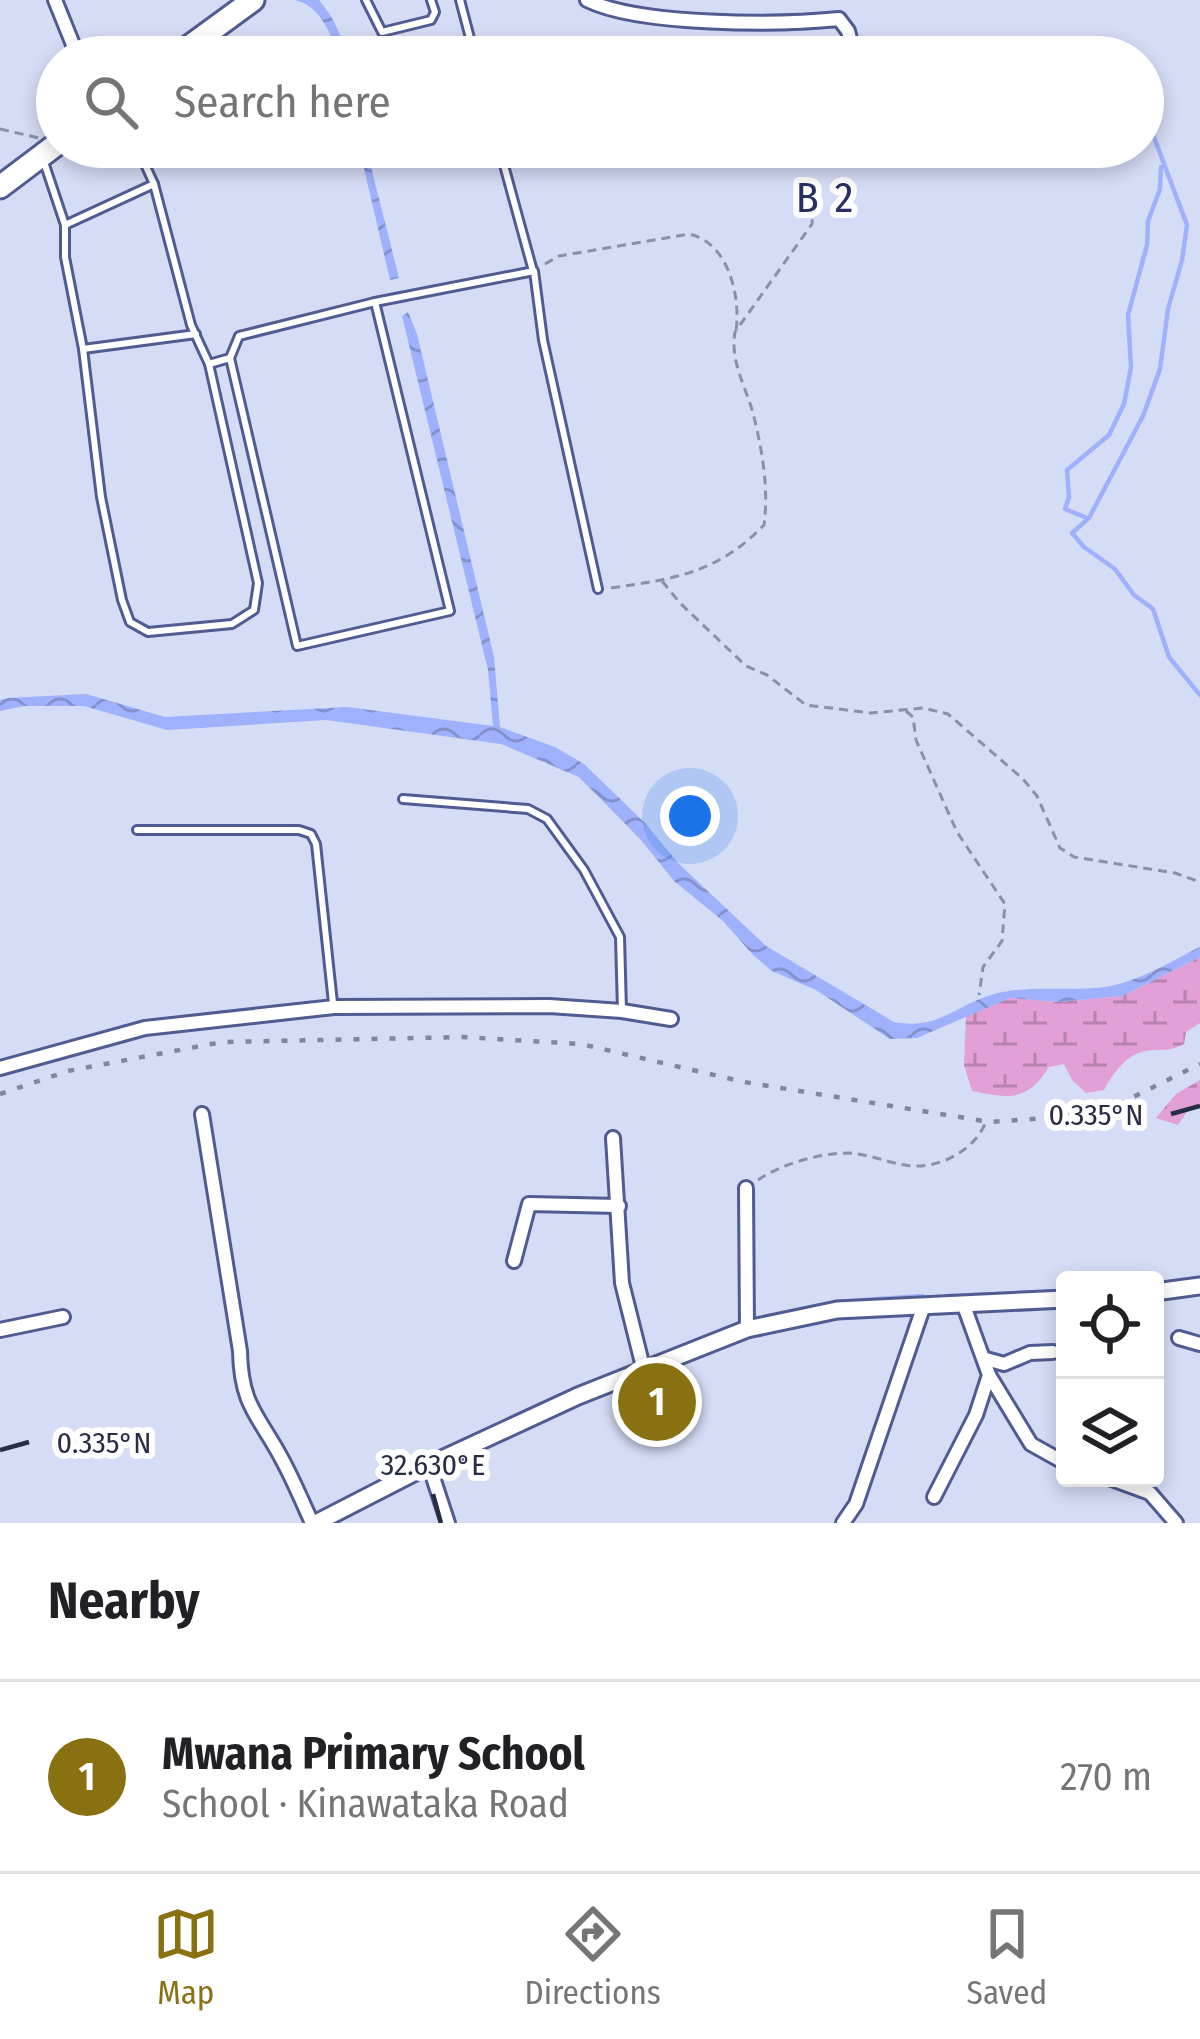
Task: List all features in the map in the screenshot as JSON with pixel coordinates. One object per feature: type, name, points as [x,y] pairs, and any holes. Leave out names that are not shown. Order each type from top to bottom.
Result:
[{"type":"highway","points":[[204,36],[254,0]]},
{"type":"highway","points":[[0,187],[36,159]]},
{"type":"street","points":[[56,0],[70,36]]},
{"type":"street","points":[[587,0],[717,21],[839,20],[849,36]]},
{"type":"street","points":[[0,1068],[145,1028],[334,1007],[456,1004],[622,1011],[671,1019]]},
{"type":"street","points":[[202,1114],[242,1385],[248,1406],[283,1460],[314,1523],[643,1367],[747,1329],[837,1310],[1056,1299]]},
{"type":"street","points":[[613,1138],[622,1283],[643,1367]]},
{"type":"street","points":[[746,1188],[747,1329]]},
{"type":"street","points":[[514,1262],[529,1204],[619,1206]]},
{"type":"street","points":[[1164,1291],[1200,1286]]},
{"type":"street","points":[[963,1303],[989,1375],[1031,1444],[1056,1458]]},
{"type":"street","points":[[843,1523],[856,1504],[924,1305]]},
{"type":"street","points":[[0,1330],[63,1317]]},
{"type":"street","points":[[1179,1338],[1200,1344]]},
{"type":"street","points":[[986,1359],[1004,1364],[1030,1353],[1053,1352]]},
{"type":"street","points":[[934,1497],[976,1415],[989,1375]]},
{"type":"street","points":[[429,1465],[448,1523]]},
{"type":"street","points":[[1134,1487],[1150,1493],[1173,1521]]},
{"type":"lane","points":[[366,0],[382,32],[431,20],[435,12],[431,0]]},
{"type":"lane","points":[[460,0],[469,36]]},
{"type":"lane","points":[[55,168],[101,497],[122,600],[130,622],[148,632],[232,623],[254,610],[257,583],[209,364],[146,168]]},
{"type":"lane","points":[[506,168],[534,272],[543,340],[598,590]]},
{"type":"lane","points":[[65,225],[154,184]]},
{"type":"lane","points":[[375,302],[450,611],[297,646],[230,358],[239,336],[375,302],[534,272]]},
{"type":"lane","points":[[83,349],[196,334]]},
{"type":"lane","points":[[209,364],[230,358]]},
{"type":"lane","points":[[403,799],[528,809],[547,819],[584,870],[620,937],[622,1011]]},
{"type":"lane","points":[[137,830],[299,830],[311,834],[316,844],[334,1007]]},
{"type":"path","points":[[0,128],[36,138]]},
{"type":"path","points":[[736,332],[812,224],[813,205]]},
{"type":"path","points":[[534,272],[559,256],[689,235],[703,237],[718,249],[738,307],[732,351],[760,446],[767,500],[764,525],[713,566],[662,581],[598,590]]},
{"type":"path","points":[[662,581],[746,666],[767,675],[806,705],[871,713],[923,708],[948,714],[1023,779],[1037,796],[1060,848],[1074,857],[1175,873],[1200,882]]},
{"type":"path","points":[[904,710],[913,717],[916,740],[957,832],[1005,904],[1002,941],[983,967],[980,995]]},
{"type":"path","points":[[746,1188],[790,1165],[848,1153],[912,1167],[934,1164],[965,1149],[985,1124]]},
{"type":"green space","points":[[1200,957],[1200,1023],[1186,1032],[1184,1044],[1132,1056],[1104,1090],[1086,1093],[1064,1064],[1049,1067],[1033,1086],[1017,1095],[972,1091],[964,1065],[966,1016],[1010,998],[1058,1002],[1122,996]]},
{"type":"green space","points":[[1200,1080],[1200,1106],[1188,1110],[1178,1125],[1156,1118],[1176,1094]]},
{"type":"water","points":[[294,0],[319,0],[339,36],[330,36],[317,14]]},
{"type":"water","points":[[364,168],[371,168],[399,278],[390,280]]},
{"type":"water","points":[[408,312],[494,657],[500,727],[555,747],[584,764],[766,946],[894,1022],[909,1024],[934,1020],[1005,992],[1129,981],[1200,947],[1200,957],[1122,996],[1058,1002],[1010,998],[917,1038],[890,1039],[754,956],[723,921],[674,881],[579,777],[501,744],[326,720],[167,730],[84,706],[0,711],[0,700],[8,698],[86,694],[165,717],[347,707],[493,726],[488,670],[402,316]]},
{"type":"waterway","points":[[1164,164],[1187,225],[1160,369],[1143,416],[1089,518],[1072,533],[1153,609],[1169,657],[1200,695]]},
{"type":"waterway","points":[[1087,518],[1065,509],[1067,470],[1109,435],[1124,404],[1131,367],[1128,315],[1147,245],[1148,221],[1160,189],[1161,168]]},
{"type":"waterway","points":[[947,1296],[1049,1292]]},
{"type":"waterway","points":[[836,1302],[922,1296]]},
{"type":"railway","points":[[0,1094],[68,1071],[222,1042],[462,1037],[581,1044],[744,1082],[990,1122],[1061,1117],[1123,1102],[1200,1064]]},
{"type":"place","name":"Mwana Primary School","points":[[657,1402]]},
{"type":"district","name":"B 2","points":[[826,197]]}]
